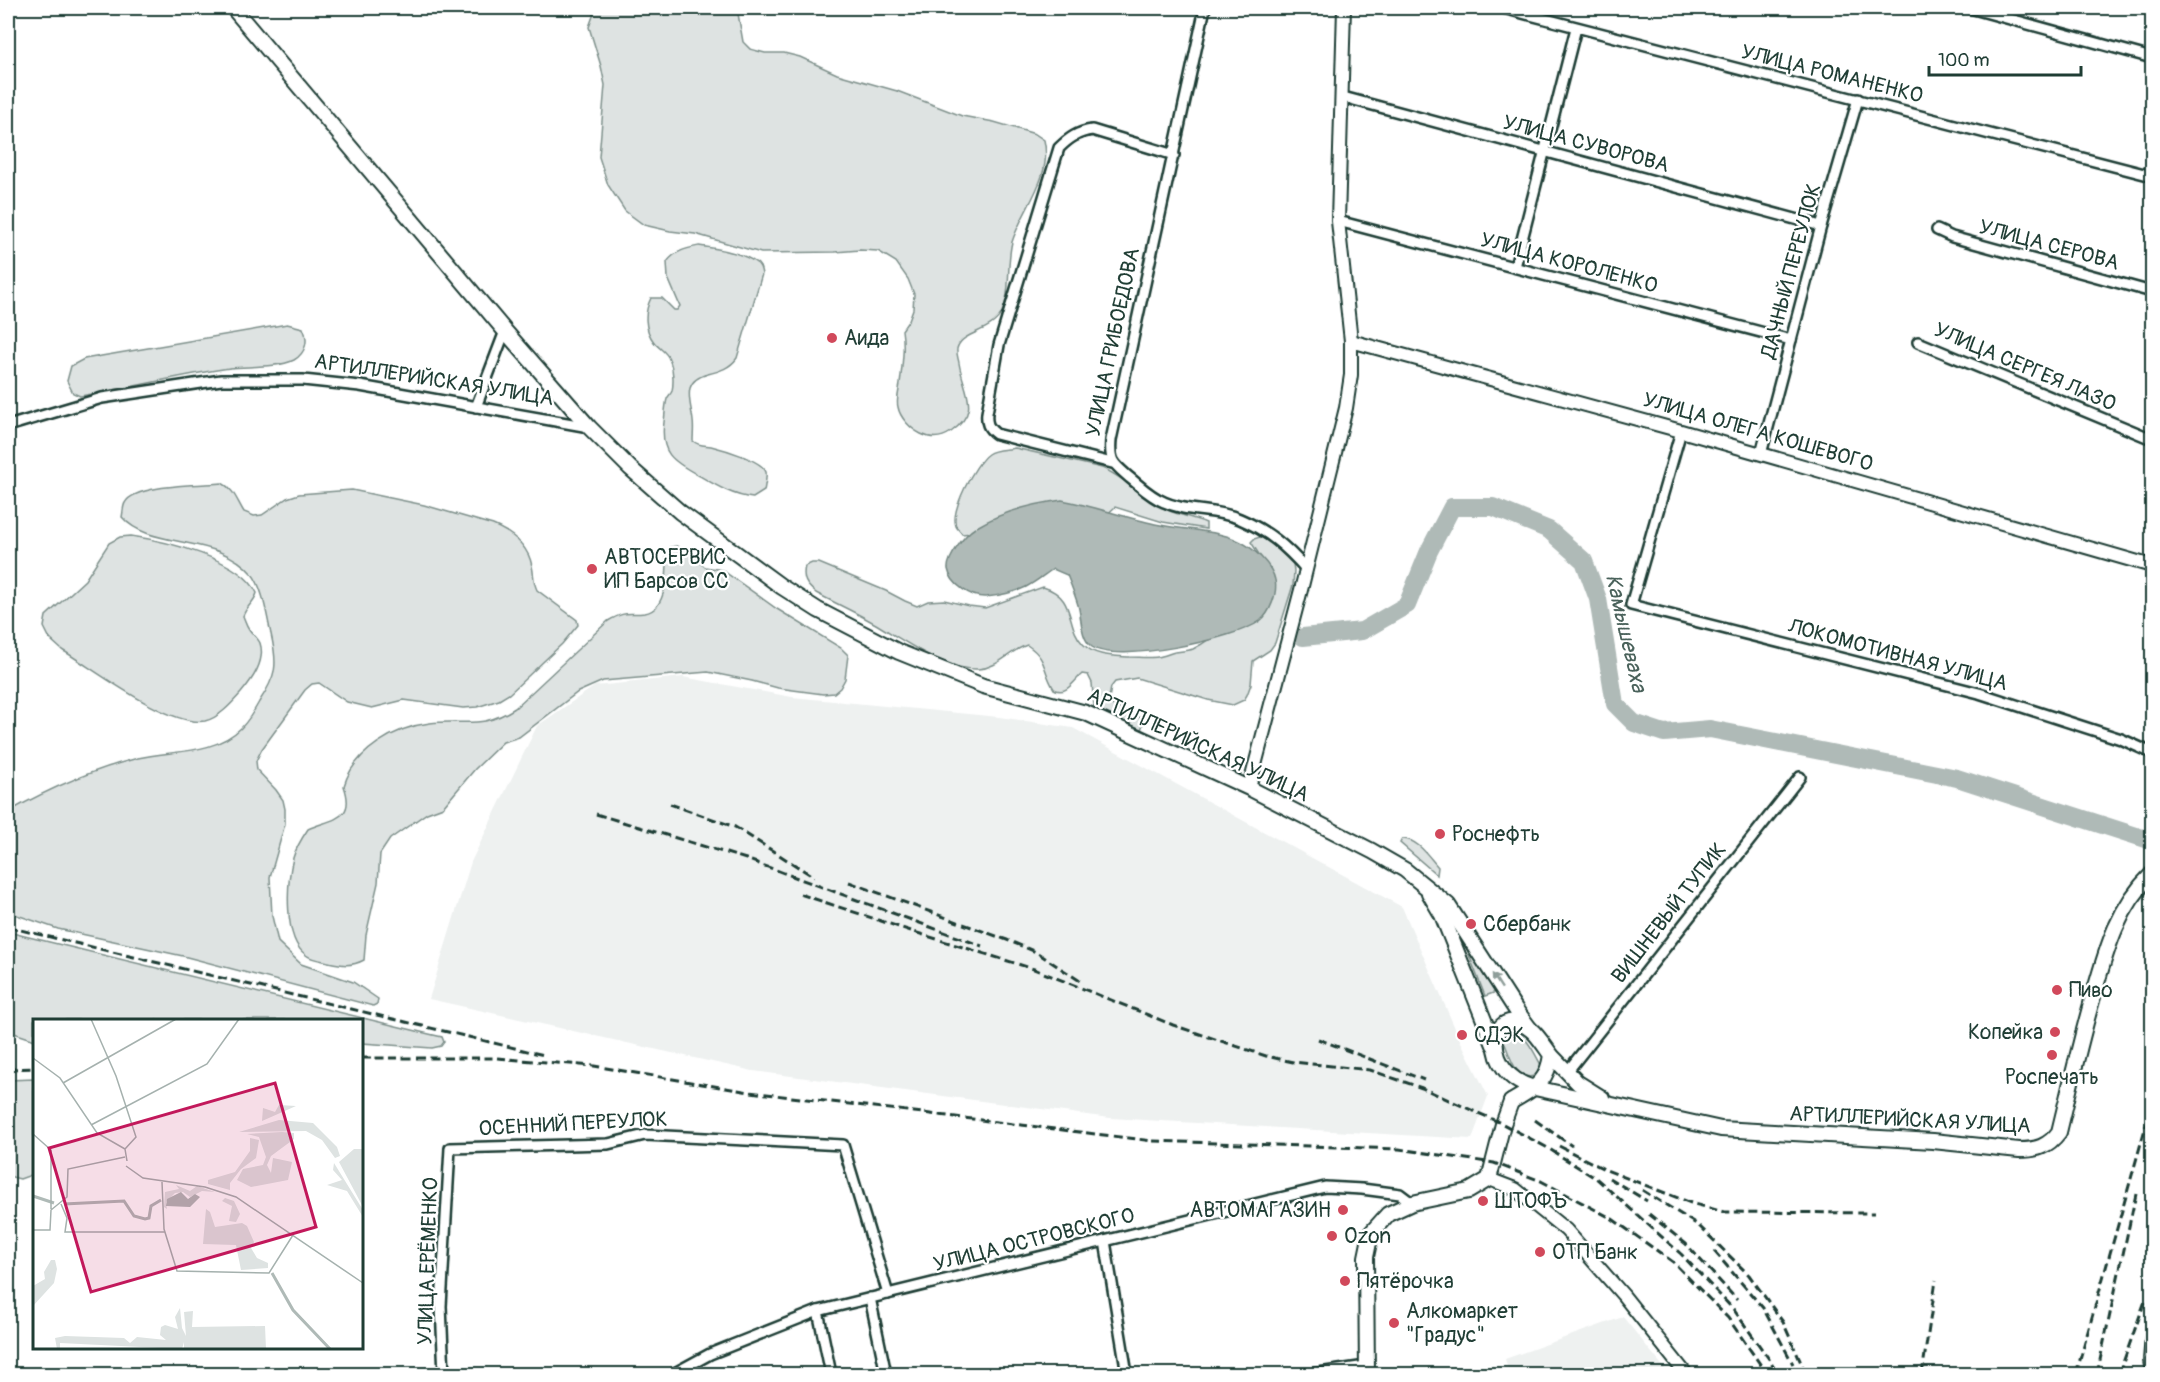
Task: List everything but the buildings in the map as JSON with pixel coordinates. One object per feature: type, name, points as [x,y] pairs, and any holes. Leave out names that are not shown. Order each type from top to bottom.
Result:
[{"type":"main road","name":"АРТИЛЛЕРИЙСКАЯ УЛИЦА","points":[[233,8],[505,331],[589,427],[630,468],[680,512],[765,575],[835,619],[899,652],[983,686],[1086,713],[1249,788],[1405,870],[1448,905],[1515,1010],[1551,1055],[1567,1072],[1594,1094],[1620,1107]]},
{"type":"main road","name":"АРТИЛЛЕРИЙСКАЯ УЛИЦА","points":[[1503,1067],[1516,1082],[1535,1088],[1702,1126],[1742,1131],[1933,1142],[2019,1150],[2043,1147],[2059,1132],[2088,1012],[2113,930],[2129,902],[2152,874]]},
{"type":"main road","name":"АРТИЛЛЕРИЙСКАЯ УЛИЦА","points":[[1425,886],[1442,915],[1503,1067],[1511,1102]]},
{"type":"main road","points":[[1494,1045],[1498,1031],[1503,1025],[1510,1022],[1530,1029]]},
{"type":"main road","points":[[1367,1370],[1366,1257],[1371,1233],[1388,1214],[1412,1203],[1469,1191],[1489,1179],[1511,1102],[1535,1088],[1545,1079],[1551,1055]]},
{"type":"street","name":"УЛИЦА ГРИБОЕДОВА","points":[[1205,8],[1110,440],[1110,454],[1112,463],[1148,493],[1164,502],[1220,512],[1251,525],[1288,548],[1306,569]]},
{"type":"street","points":[[1249,788],[1346,408],[1351,375],[1351,341],[1338,221],[1344,8]]},
{"type":"street","name":"УЛИЦА РОМАНЕНКО","points":[[1503,8],[2152,176]]},
{"type":"street","points":[[1970,8],[2152,58]]},
{"type":"street","points":[[1515,267],[1576,27]]},
{"type":"street","name":"УЛИЦА СУВОРОВА","points":[[1342,97],[1821,226]]},
{"type":"street","name":"ДАЧНЫЙ ПЕРЕУЛОК","points":[[1761,454],[1821,226],[1858,99]]},
{"type":"street","points":[[1112,463],[996,434],[990,430],[987,413],[999,345],[1059,148],[1080,132],[1092,130],[1174,155]]},
{"type":"street","name":"УЛИЦА КОРОЛЕНКО","points":[[1338,221],[1791,340]]},
{"type":"street","name":"УЛИЦА СЕРОВА","points":[[1937,230],[1952,237],[2152,292]]},
{"type":"street","points":[[476,407],[505,331]]},
{"type":"street","name":"УЛИЦА ОЛЕГА КОШЕВОГО","points":[[1351,341],[1681,431],[2152,566]]},
{"type":"street","name":"УЛИЦА СЕРГЕЯ ЛАЗО","points":[[1918,342],[2152,440]]},
{"type":"street","name":"АРТИЛЛЕРИЙСКАЯ УЛИЦА","points":[[8,426],[25,419],[102,398],[221,380],[303,380],[360,386],[589,427]]},
{"type":"street","name":"ЛОКОМОТИВНАЯ УЛИЦА","points":[[1681,431],[1631,605],[1979,693],[2121,739],[2152,753]]},
{"type":"street","name":"ВИШНЕВЫЙ ТУПИК","points":[[1567,1072],[1800,777]]},
{"type":"street","name":"ОСЕННИЙ ПЕРЕУЛОК","points":[[450,1148],[608,1143],[645,1135],[843,1144],[888,1294]]},
{"type":"street","name":"УЛИЦА ЕРЁМЕНКО","points":[[444,1374],[441,1306],[450,1148]]},
{"type":"street","points":[[1489,1179],[1515,1189],[1566,1230],[1623,1295],[1686,1374]]},
{"type":"street","name":"УЛИЦА ОСТРОВСКОГО","points":[[673,1374],[710,1354],[818,1311],[1325,1186],[1400,1194],[1412,1203]]},
{"type":"street","points":[[1104,1241],[1127,1374]]},
{"type":"street","points":[[870,1298],[886,1374]]},
{"type":"street","points":[[818,1311],[831,1374]]},
{"type":"street","points":[[2152,1336],[2152,1374]]},
{"type":"street","points":[[1312,1374],[1367,1370]]},
{"type":"shaded area","points":[[596,8],[737,8],[743,42],[750,49],[800,57],[837,74],[897,91],[962,116],[994,122],[1035,134],[1044,140],[1046,154],[1041,180],[1012,242],[1007,297],[1001,314],[991,325],[961,341],[957,348],[969,400],[966,416],[951,432],[936,438],[928,437],[910,426],[899,411],[897,401],[903,357],[902,330],[913,309],[914,294],[908,279],[896,262],[878,251],[761,253],[695,234],[644,225],[625,211],[608,185],[599,157],[605,85],[589,27]]},
{"type":"shaded area","points":[[699,246],[743,256],[758,264],[762,272],[737,358],[724,369],[699,377],[690,387],[689,393],[693,441],[699,445],[717,447],[742,456],[757,463],[766,472],[764,491],[753,498],[724,490],[681,465],[670,455],[664,441],[665,408],[672,391],[672,370],[668,357],[648,332],[647,309],[651,298],[662,298],[674,310],[677,310],[680,306],[668,278],[667,262],[685,249]]},
{"type":"shaded area","points":[[287,324],[303,328],[306,342],[301,354],[287,363],[211,371],[80,396],[73,393],[67,381],[71,366],[84,359]]},
{"type":"shaded area","points":[[1015,448],[1102,468],[1118,476],[1161,507],[1206,523],[1206,529],[1163,522],[1115,507],[1101,520],[962,534],[956,527],[957,510],[965,488],[977,467],[991,452]]},
{"type":"shaded area","points":[[222,483],[232,492],[244,512],[254,516],[262,515],[287,498],[299,494],[352,490],[424,505],[493,525],[513,536],[523,546],[530,559],[537,590],[577,620],[578,625],[562,644],[509,694],[499,700],[477,707],[463,708],[404,700],[372,708],[347,702],[319,683],[312,684],[305,690],[262,749],[256,761],[257,770],[276,790],[283,800],[285,809],[285,824],[270,877],[272,916],[278,942],[301,964],[353,982],[378,999],[377,1004],[373,1006],[183,956],[58,929],[8,912],[8,812],[55,788],[105,768],[138,758],[205,747],[230,737],[244,725],[273,677],[275,662],[273,645],[262,594],[252,574],[238,561],[221,552],[149,534],[134,527],[122,517],[125,503],[141,492],[169,487]]},
{"type":"shaded area","points":[[1062,500],[1155,524],[1209,532],[1239,541],[1262,558],[1273,574],[1276,585],[1270,608],[1260,621],[1247,628],[1203,642],[1150,651],[1105,652],[1092,647],[1085,638],[1078,605],[1067,575],[1053,569],[1022,589],[986,597],[969,593],[953,580],[948,569],[950,559],[962,541],[975,528],[995,517]]},
{"type":"shaded area","points":[[131,536],[182,547],[219,561],[235,570],[257,593],[243,616],[260,643],[260,663],[241,693],[215,717],[205,721],[190,720],[152,706],[62,650],[50,639],[44,627],[46,616],[85,580],[109,543],[120,537]]},
{"type":"shaded area","points":[[1260,537],[1270,542],[1293,564],[1293,585],[1275,643],[1270,650],[1253,661],[1251,684],[1244,700],[1233,705],[1208,700],[1137,678],[1115,682],[1111,687],[1109,699],[1112,705],[1141,718],[1143,724],[1141,730],[1135,731],[1094,707],[1092,683],[1088,675],[1082,674],[1062,691],[1054,689],[1042,660],[1027,645],[998,663],[985,668],[965,668],[952,665],[924,653],[867,619],[816,593],[807,584],[804,575],[805,566],[819,563],[917,606],[928,601],[944,600],[985,608],[1043,587],[1061,598],[1078,637],[1088,648],[1099,654],[1146,658],[1193,649],[1216,634],[1226,624],[1269,570],[1251,542]]},
{"type":"shaded area","points":[[676,546],[686,550],[705,567],[722,570],[777,609],[841,648],[848,655],[845,679],[840,688],[834,693],[823,694],[778,688],[708,672],[603,681],[578,692],[519,737],[503,742],[475,769],[443,807],[427,813],[390,839],[380,854],[378,883],[366,935],[364,960],[355,964],[342,965],[306,955],[293,936],[290,924],[288,895],[293,858],[297,846],[308,829],[334,820],[344,812],[347,797],[344,786],[349,773],[366,752],[390,735],[417,725],[483,721],[503,715],[515,708],[608,621],[623,614],[645,613],[658,605],[666,579],[666,554],[671,547]]},
{"type":"shaded area","points":[[683,677],[792,697],[999,717],[1073,728],[1402,907],[1461,1042],[1488,1096],[1472,1139],[1110,1118],[753,1071],[429,999],[471,862],[537,726],[595,686]]},
{"type":"shaded area","points":[[1402,839],[1413,842],[1422,849],[1438,867],[1437,875],[1400,843]]},
{"type":"shaded area","points":[[8,932],[442,1037],[444,1042],[441,1046],[432,1048],[363,1043],[363,1019],[33,1019],[33,1040],[8,1031]]},
{"type":"shaded area","points":[[1464,942],[1466,942],[1496,992],[1485,996]]},
{"type":"shaded area","points":[[1509,1029],[1520,1034],[1532,1049],[1541,1065],[1537,1075],[1530,1077],[1523,1075],[1514,1066],[1503,1039],[1503,1035]]},
{"type":"shaded area","points":[[33,1079],[33,1174],[20,1179],[8,1176],[8,1080]]},
{"type":"shaded area","points":[[1623,1317],[1669,1374],[1509,1374],[1505,1359]]},
{"type":"waterway","name":"Камышеваха","points":[[1303,637],[1362,631],[1407,605],[1429,551],[1452,507],[1493,507],[1549,530],[1584,561],[1598,599],[1615,704],[1634,723],[1664,733],[1710,729],[1957,778],[2152,841]]},
{"type":"railway","points":[[670,804],[735,827],[814,877]]},
{"type":"railway","points":[[596,814],[746,859],[982,946]]},
{"type":"railway","points":[[849,882],[1036,952],[1080,981]]},
{"type":"railway","points":[[800,894],[1034,969],[1173,1025],[1266,1056],[1293,1062],[1370,1070],[1422,1088],[1503,1124],[1546,1147],[1597,1179],[1681,1254],[1734,1310],[1777,1374]]},
{"type":"railway","points":[[8,927],[544,1055]]},
{"type":"railway","points":[[1318,1039],[1424,1080]]},
{"type":"railway","points":[[363,1058],[496,1058],[594,1066],[750,1092],[1153,1141],[1399,1149],[1494,1163],[1541,1181],[1611,1218],[1673,1262],[1728,1318],[1767,1374]]},
{"type":"railway","points":[[8,1069],[33,1068]]},
{"type":"railway","points":[[2076,1374],[2152,1104]]},
{"type":"railway","points":[[1535,1120],[1572,1146]]},
{"type":"railway","points":[[1559,1146],[1606,1170],[1691,1203],[1724,1212],[1875,1213]]},
{"type":"railway","points":[[1609,1178],[1647,1201]]},
{"type":"railway","points":[[1642,1190],[1698,1225],[1749,1275],[1783,1322],[1806,1374]]},
{"type":"railway","points":[[2097,1374],[2136,1194]]},
{"type":"railway","points":[[1649,1214],[1686,1244],[1737,1300]]},
{"type":"railway","points":[[1714,1251],[1763,1308],[1793,1364]]},
{"type":"railway","points":[[1922,1374],[1936,1280]]},
{"type":"railway","points":[[2119,1374],[2145,1301]]},
{"type":"place","name":"Аида","points":[[832,338]]},
{"type":"place","name":"АВТОСЕРВИС ИП Барсов СС","points":[[592,569]]},
{"type":"place","name":"Роснефть","points":[[1440,834]]},
{"type":"place","name":"Сбербанк","points":[[1471,924]]},
{"type":"place","name":"Пиво","points":[[2057,990]]},
{"type":"place","name":"Копейка","points":[[2055,1032]]},
{"type":"place","name":"СДЭК","points":[[1462,1035]]},
{"type":"place","name":"Роспечать","points":[[2052,1055]]},
{"type":"place","name":"ШТОФЪ","points":[[1483,1201]]},
{"type":"place","name":"АВТОМАГАЗИН","points":[[1343,1210]]},
{"type":"place","name":"Ozon","points":[[1332,1236]]},
{"type":"place","name":"ОТП Банк","points":[[1540,1252]]},
{"type":"place","name":"Пятёрочка","points":[[1345,1281]]},
{"type":"place","name":"Алкомаркет \"Градус\"","points":[[1394,1323]]}]
